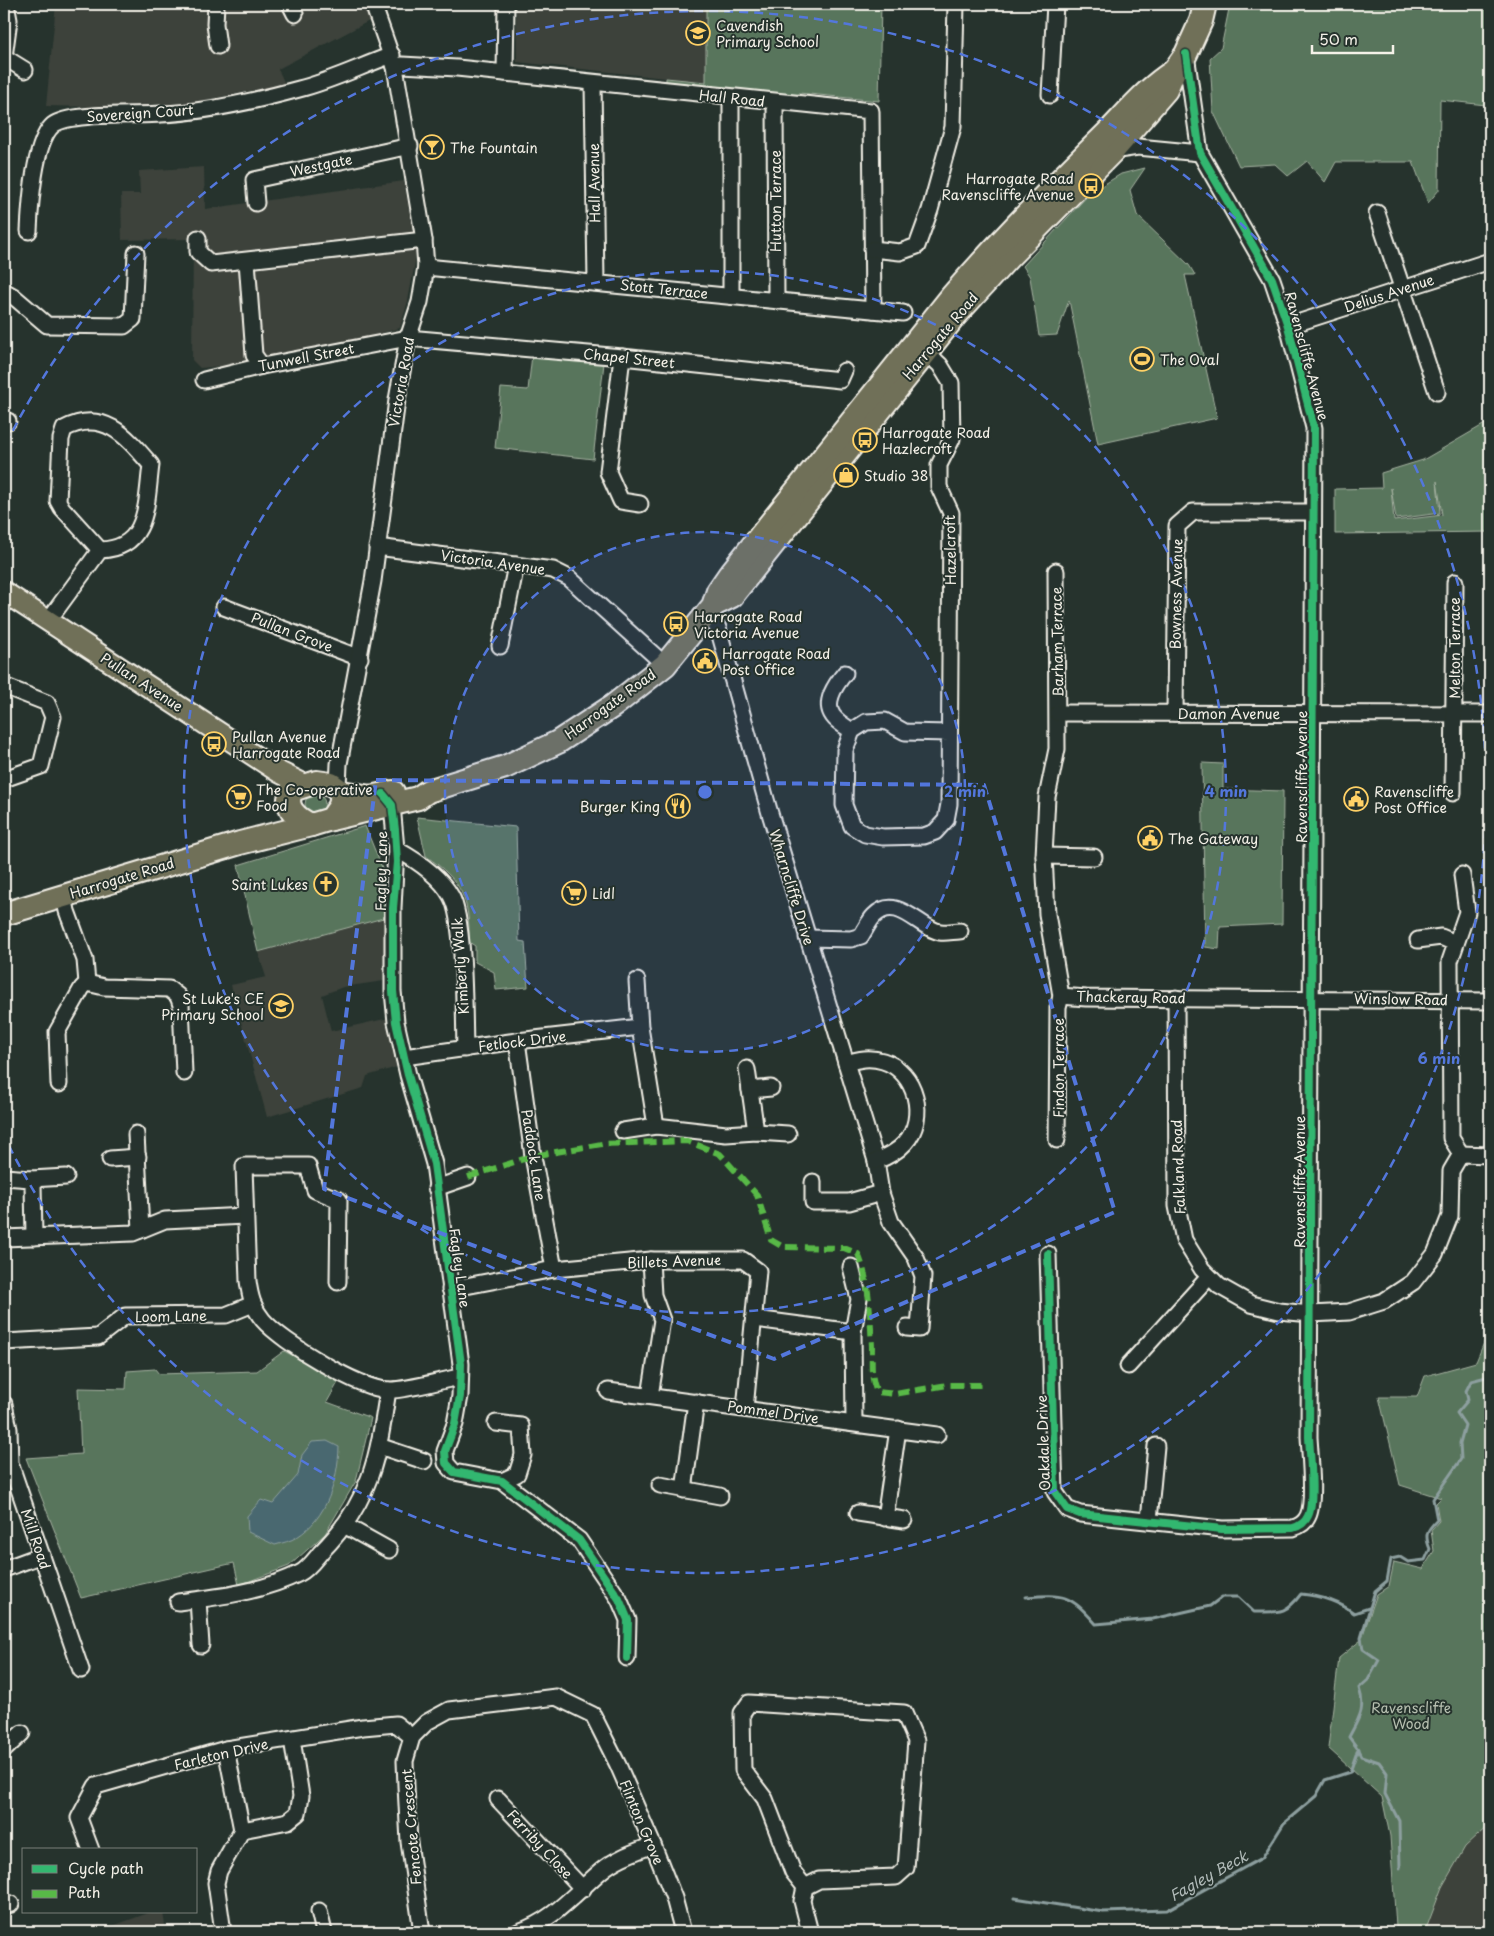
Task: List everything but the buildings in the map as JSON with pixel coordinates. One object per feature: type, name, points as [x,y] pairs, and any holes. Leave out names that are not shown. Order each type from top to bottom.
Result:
[{"type":"highway","name":"Harrogate Road","points":[[710,610],[732,596],[956,315],[1008,258],[1113,151],[1166,90],[1201,21],[1206,4]]},
{"type":"highway","name":"Harrogate Road","points":[[4,914],[240,843],[321,822],[383,803],[412,787],[428,791],[505,766],[558,742],[613,706],[665,665],[710,610],[718,591],[729,575],[951,297],[989,253],[1153,84],[1180,63]]},
{"type":"highway","name":"Harrogate Road","points":[[309,787],[375,797],[383,803]]},
{"type":"highway","points":[[309,787],[340,806],[321,822],[293,814],[309,787]]},
{"type":"highway","points":[[240,843],[270,826],[309,787]]},
{"type":"main road","name":"Pullan Avenue","points":[[4,592],[309,787]]},
{"type":"street","points":[[6,4],[9,20],[4,57],[25,70]]},
{"type":"street","points":[[216,4],[215,24],[218,46]]},
{"type":"street","name":"Victoria Road","points":[[309,787],[339,764],[360,658],[391,438],[408,338],[420,302],[426,267],[424,240],[410,146],[394,61],[373,4]]},
{"type":"street","points":[[505,74],[506,4]]},
{"type":"street","points":[[872,249],[900,252],[917,246],[930,210],[953,127],[956,4]]},
{"type":"street","points":[[1050,95],[1055,4]]},
{"type":"street","name":"Hall Road","points":[[394,61],[402,65],[871,111],[873,310]]},
{"type":"street","name":"Sovereign Court","points":[[29,231],[31,192],[44,139],[49,129],[59,121],[74,118],[164,114],[222,106],[300,89],[394,61]]},
{"type":"street","name":"Ravenscliffe Avenue","points":[[1180,63],[1200,153],[1272,279],[1288,326],[1314,428],[1311,1509],[1303,1523]]},
{"type":"street","name":"Hall Avenue","points":[[593,84],[596,282]]},
{"type":"street","points":[[731,98],[731,296]]},
{"type":"street","name":"Hutton Terrace","points":[[775,102],[776,300]]},
{"type":"street","name":"Westgate","points":[[256,202],[254,180],[410,146]]},
{"type":"street","points":[[1087,150],[1113,151],[1138,148],[1200,153]]},
{"type":"street","points":[[1377,212],[1438,392]]},
{"type":"street","points":[[198,238],[198,252],[211,264],[424,240]]},
{"type":"street","points":[[4,291],[13,296],[47,325],[124,326],[133,319],[136,253]]},
{"type":"street","points":[[247,261],[254,355],[262,366]]},
{"type":"street","name":"Delius Avenue","points":[[1288,326],[1490,261]]},
{"type":"street","name":"Stott Terrace","points":[[426,267],[902,313]]},
{"type":"street","name":"Tunwell Street","points":[[204,380],[262,366],[408,338]]},
{"type":"street","name":"Chapel Street","points":[[408,338],[622,357],[840,380],[844,371]]},
{"type":"street","name":"Hazelcroft","points":[[852,731],[845,750],[844,805],[852,826],[865,834],[883,837],[924,836],[935,832],[946,820],[949,804],[951,513],[939,486],[939,465],[952,439],[952,402],[951,383],[940,365],[926,352]]},
{"type":"street","points":[[622,357],[608,472],[622,501],[640,504]]},
{"type":"street","points":[[76,422],[105,424],[115,428],[151,465],[142,524],[132,540],[115,550],[100,550],[62,508],[58,500],[61,439],[64,429],[76,422]]},
{"type":"street","name":"Bowness Avenue","points":[[1175,713],[1177,526],[1193,512],[1313,512]]},
{"type":"street","name":"Victoria Avenue","points":[[377,547],[553,570],[569,578],[665,665]]},
{"type":"street","points":[[48,621],[100,550]]},
{"type":"street","points":[[500,646],[516,565]]},
{"type":"street","name":"Barham Terrace","points":[[1056,571],[1058,713]]},
{"type":"street","name":"Melton Terrace","points":[[1453,793],[1454,582]]},
{"type":"street","name":"Pullan Grove","points":[[224,607],[360,658]]},
{"type":"street","name":"Wharncliffe Drive","points":[[710,610],[718,628],[807,938],[876,1162],[881,1193],[891,1222],[916,1258],[923,1276],[919,1329],[907,1328]]},
{"type":"street","points":[[846,674],[834,687],[830,708],[834,717],[852,731],[866,722],[885,721],[905,732],[949,732]]},
{"type":"street","points":[[4,686],[48,704],[53,717],[41,766],[4,779]]},
{"type":"street","name":"Damon Avenue","points":[[1058,713],[1490,714]]},
{"type":"street","name":"Thackeray Road","points":[[1058,713],[1057,749],[1047,797],[1044,856],[1047,914],[1061,996],[1086,998],[1312,998]]},
{"type":"street","points":[[309,787],[339,764]]},
{"type":"street","name":"Fagley Lane","points":[[383,803],[396,843],[393,990],[396,1022],[434,1164],[461,1364],[455,1424],[445,1451],[446,1463],[454,1472],[502,1481],[579,1540],[619,1599],[628,1620],[627,1658]]},
{"type":"street","name":"Kimberly Walk","points":[[396,843],[424,867],[451,897],[457,913],[465,1049]]},
{"type":"street","points":[[1044,856],[1094,857]]},
{"type":"street","points":[[1462,875],[1467,912],[1450,961],[1452,1138],[1461,1154],[1490,1155]]},
{"type":"street","points":[[64,896],[67,911],[85,960],[87,984]]},
{"type":"street","points":[[807,938],[850,939],[861,936],[874,916],[883,910],[895,909],[912,915],[929,928],[940,932],[960,931]]},
{"type":"street","points":[[1418,940],[1433,937],[1455,943]]},
{"type":"street","points":[[637,981],[640,1027],[656,1126]]},
{"type":"street","points":[[59,1084],[57,1032],[82,988],[87,984],[104,987],[169,989],[178,996],[181,1005],[184,1072]]},
{"type":"street","name":"Findon Terrace","points":[[1057,1140],[1058,1008],[1061,996]]},
{"type":"street","name":"Falkland Road","points":[[1176,998],[1177,1206],[1184,1240],[1209,1277],[1219,1286],[1251,1304],[1279,1311],[1311,1314],[1349,1312],[1384,1302],[1413,1282],[1435,1254],[1450,1216],[1451,1170],[1461,1154]]},
{"type":"street","name":"Winslow Road","points":[[1312,998],[1490,1001]]},
{"type":"street","name":"Fetlock Drive","points":[[404,1057],[517,1041],[640,1027]]},
{"type":"street","name":"Paddock Lane","points":[[517,1041],[533,1156],[554,1269]]},
{"type":"street","points":[[846,1063],[860,1059],[872,1059],[889,1064],[903,1074],[916,1098],[918,1112],[915,1128],[906,1143],[894,1153],[876,1162]]},
{"type":"street","points":[[747,1069],[756,1132]]},
{"type":"street","points":[[750,1090],[771,1088]]},
{"type":"street","points":[[622,1131],[656,1126],[726,1134],[756,1132],[788,1134]]},
{"type":"street","points":[[136,1134],[141,1230]]},
{"type":"street","points":[[110,1159],[138,1157]]},
{"type":"street","points":[[338,1282],[339,1200],[315,1190],[308,1166],[244,1166],[248,1281],[253,1304],[262,1319],[282,1338],[321,1363],[366,1384],[388,1390],[460,1377]]},
{"type":"street","points":[[4,1176],[31,1179],[66,1177]]},
{"type":"street","points":[[436,1188],[468,1177]]},
{"type":"street","points":[[31,1179],[33,1184],[34,1237]]},
{"type":"street","points":[[813,1182],[813,1202],[849,1202],[881,1193]]},
{"type":"street","points":[[4,1238],[133,1233],[165,1220],[245,1216]]},
{"type":"street","name":"Oakdale Drive","points":[[1048,1254],[1055,1492],[1062,1504],[1073,1512],[1222,1529],[1293,1528],[1303,1523]]},
{"type":"street","points":[[650,1396],[662,1320],[653,1295],[651,1260]]},
{"type":"street","name":"Billets Avenue","points":[[450,1289],[554,1269],[651,1260],[743,1260],[758,1271],[755,1319],[745,1409]]},
{"type":"street","points":[[851,1267],[859,1299],[853,1332],[854,1423]]},
{"type":"street","points":[[1128,1366],[1209,1277]]},
{"type":"street","name":"Loom Lane","points":[[4,1342],[98,1337],[125,1316],[226,1315],[253,1304]]},
{"type":"street","points":[[755,1319],[853,1332]]},
{"type":"street","points":[[178,1602],[238,1595],[301,1573],[336,1537],[367,1489],[380,1446],[388,1390]]},
{"type":"street","name":"Pommel Drive","points":[[608,1391],[937,1434]]},
{"type":"street","points":[[684,1490],[696,1402]]},
{"type":"street","name":"Mill Road","points":[[4,1404],[9,1430],[7,1464],[42,1555],[81,1670]]},
{"type":"street","points":[[496,1423],[521,1426],[523,1455],[517,1474],[502,1481]]},
{"type":"street","points":[[885,1518],[898,1429]]},
{"type":"street","points":[[380,1446],[424,1461]]},
{"type":"street","points":[[1149,1520],[1156,1446]]},
{"type":"street","points":[[660,1486],[720,1496]]},
{"type":"street","points":[[858,1513],[904,1520]]},
{"type":"street","points":[[344,1525],[389,1550]]},
{"type":"street","points":[[4,1569],[42,1555]]},
{"type":"street","points":[[198,1600],[201,1645]]},
{"type":"street","name":"Flinton Grove","points":[[412,1737],[427,1722],[450,1710],[556,1697],[592,1716],[618,1765],[653,1845],[674,1898],[683,1932]]},
{"type":"street","points":[[749,1703],[904,1714],[916,1741],[906,1868],[896,1878],[820,1880],[805,1887],[793,1872],[765,1799],[743,1770],[742,1713],[749,1703]]},
{"type":"street","name":"Farleton Drive","points":[[89,1848],[79,1818],[96,1786],[226,1750],[363,1727],[396,1724],[412,1737]]},
{"type":"street","points":[[4,1750],[22,1733]]},
{"type":"street","name":"Fencote Crescent","points":[[412,1737],[405,1761],[406,1786],[409,1842],[422,1932]]},
{"type":"street","points":[[242,1830],[288,1821],[298,1813],[301,1796],[292,1739]]},
{"type":"street","points":[[223,1932],[216,1891],[219,1871],[242,1830],[226,1750]]},
{"type":"street","name":"Ferriby Close","points":[[498,1799],[583,1889]]},
{"type":"street","points":[[518,1932],[541,1922],[583,1889],[601,1871],[618,1860],[653,1845]]},
{"type":"street","points":[[805,1887],[802,1901],[810,1932]]},
{"type":"street","points":[[319,1911],[324,1932]]},
{"type":"highlighted area","points":[[376,780],[984,785],[1115,1212],[774,1359],[324,1189]]},
{"type":"shaded area","points":[[56,4],[366,4],[371,20],[278,69],[285,84],[191,103],[99,107],[46,106]]},
{"type":"shaded area","name":"Cavendish Primary School","points":[[516,4],[881,4],[879,101],[517,62]]},
{"type":"shaded area","points":[[204,167],[205,209],[404,181],[415,244],[415,263],[408,301],[400,328],[315,352],[265,362],[200,368],[192,360],[193,239],[122,240],[121,194],[140,194],[139,171]]},
{"type":"shaded area","name":"St Luke's CE Primary School","points":[[387,917],[384,981],[343,987],[322,995],[331,1031],[389,1018],[400,1066],[367,1076],[363,1088],[267,1117],[231,985],[266,977],[258,952]]},
{"type":"shaded area","points":[[1490,1824],[1490,1928],[1484,1932],[1430,1932],[1426,1929],[1442,1887],[1465,1847]]},
{"type":"shaded area","points":[[146,1914],[163,1914],[166,1932],[96,1932]]},
{"type":"green space","points":[[706,4],[881,4],[879,101],[799,93],[798,99],[666,85],[666,78],[706,82]]},
{"type":"green space","points":[[1230,4],[1488,4],[1486,105],[1440,100],[1439,190],[1428,203],[1413,162],[1336,162],[1325,182],[1307,161],[1288,176],[1275,164],[1239,166],[1213,111],[1210,58],[1221,48]]},
{"type":"green space","name":"The Oval","points":[[1145,168],[1130,190],[1137,215],[1189,265],[1195,275],[1185,275],[1217,418],[1098,444],[1069,300],[1057,335],[1039,336],[1030,277],[1023,266],[1090,193],[1121,174]]},
{"type":"green space","points":[[532,355],[604,363],[593,459],[495,448],[501,388],[528,390]]},
{"type":"green space","points":[[1490,421],[1490,532],[1335,534],[1335,489],[1382,488],[1381,473],[1423,460]],"holes":[[[1437,481],[1442,515],[1394,521],[1391,488],[1396,519],[1440,513]]]},
{"type":"green space","points":[[1202,763],[1223,764],[1223,789],[1283,791],[1282,924],[1220,927],[1219,949],[1205,947]]},
{"type":"green space","points":[[311,794],[319,794],[325,800],[325,808],[319,814],[311,814],[305,808],[305,800]]},
{"type":"green space","points":[[417,817],[516,827],[519,941],[525,942],[528,987],[496,990],[494,972],[475,962],[475,946],[469,942],[468,914],[461,892],[448,874],[426,856]]},
{"type":"green space","points":[[365,826],[385,875],[387,917],[258,952],[238,865]]},
{"type":"green space","name":"Ravenscliffe Wood","points":[[1490,1328],[1490,1656],[1486,1659],[1490,1693],[1490,1824],[1465,1847],[1442,1887],[1426,1929],[1396,1927],[1390,1836],[1382,1797],[1328,1748],[1339,1658],[1361,1640],[1377,1594],[1389,1586],[1394,1562],[1423,1569],[1434,1551],[1431,1530],[1439,1521],[1436,1503],[1441,1498],[1400,1485],[1379,1397],[1417,1397],[1425,1376],[1476,1362]]},
{"type":"green space","points":[[284,1351],[340,1379],[327,1402],[371,1418],[356,1481],[325,1534],[289,1566],[239,1585],[234,1563],[81,1598],[26,1458],[81,1454],[78,1388],[126,1389],[127,1371],[155,1369],[159,1374],[257,1371]]},
{"type":"water","points":[[327,1441],[339,1447],[338,1460],[329,1497],[316,1520],[297,1537],[275,1545],[248,1532],[247,1516],[261,1500],[273,1504],[298,1475],[302,1455],[312,1442]]},
{"type":"waterway","name":"Fagley Beck","points":[[1015,1898],[1103,1912],[1167,1910],[1262,1858],[1284,1823],[1316,1796],[1325,1780],[1350,1772],[1358,1749],[1349,1737],[1362,1708],[1359,1688],[1368,1680],[1379,1660],[1363,1649],[1361,1638],[1375,1591],[1387,1581],[1391,1559],[1400,1557],[1408,1562],[1425,1560],[1430,1549],[1427,1536],[1437,1520],[1433,1499],[1461,1459],[1460,1443],[1465,1425],[1457,1413],[1468,1400],[1466,1391],[1471,1381],[1490,1376]]},
{"type":"waterway","name":"Fagley Beck","points":[[1025,1597],[1058,1596],[1065,1598],[1072,1601],[1096,1624],[1153,1619],[1210,1606],[1222,1597],[1238,1597],[1254,1612],[1281,1611],[1290,1606],[1301,1594],[1329,1600],[1342,1605],[1354,1613],[1369,1608]]},
{"type":"waterway","name":"Fagley Beck","points":[[1358,1750],[1361,1756],[1379,1762],[1387,1773],[1385,1794],[1399,1821],[1400,1868]]},
{"type":"marked path","points":[[468,1177],[533,1156],[602,1144],[687,1141],[720,1154],[757,1195],[771,1240],[783,1247],[844,1248],[858,1254],[865,1276],[869,1299],[872,1375],[877,1392],[895,1394],[947,1385],[982,1385]]},
{"type":"cycle path","points":[[1048,1254],[1055,1492],[1067,1509],[1080,1514],[1222,1529],[1293,1528],[1304,1522],[1310,1509],[1312,1490],[1309,1437],[1314,428],[1288,326],[1272,279],[1200,153],[1186,54]]},
{"type":"cycle path","points":[[383,794],[392,805],[397,862],[393,908],[393,991],[396,1022],[408,1075],[434,1164],[461,1364],[460,1396],[455,1424],[445,1451],[446,1463],[454,1472],[502,1481],[579,1540],[619,1599],[628,1620],[627,1658]]},
{"type":"place","name":"Cavendish Primary School","points":[[698,33]]},
{"type":"place","name":"The Fountain","points":[[432,147]]},
{"type":"place","name":"Harrogate Road Ravenscliffe Avenue","points":[[1091,186]]},
{"type":"place","name":"The Oval","points":[[1142,359]]},
{"type":"place","name":"Harrogate Road Hazlecroft","points":[[865,440]]},
{"type":"place","name":"Studio 38","points":[[846,475]]},
{"type":"place","name":"Harrogate Road Victoria Avenue","points":[[676,624]]},
{"type":"place","name":"Harrogate Road Post Office","points":[[705,661]]},
{"type":"place","name":"Pullan Avenue Harrogate Road","points":[[214,744]]},
{"type":"place","name":"The Co-operative Food","points":[[239,797]]},
{"type":"place","name":"Ravenscliffe Post Office","points":[[1356,799]]},
{"type":"place","name":"Burger King","points":[[678,806]]},
{"type":"place","name":"The Gateway","points":[[1150,838]]},
{"type":"place","name":"Saint Lukes","points":[[326,884]]},
{"type":"place","name":"Lidl","points":[[574,893]]},
{"type":"place","name":"St Luke's CE Primary School","points":[[281,1006]]}]
